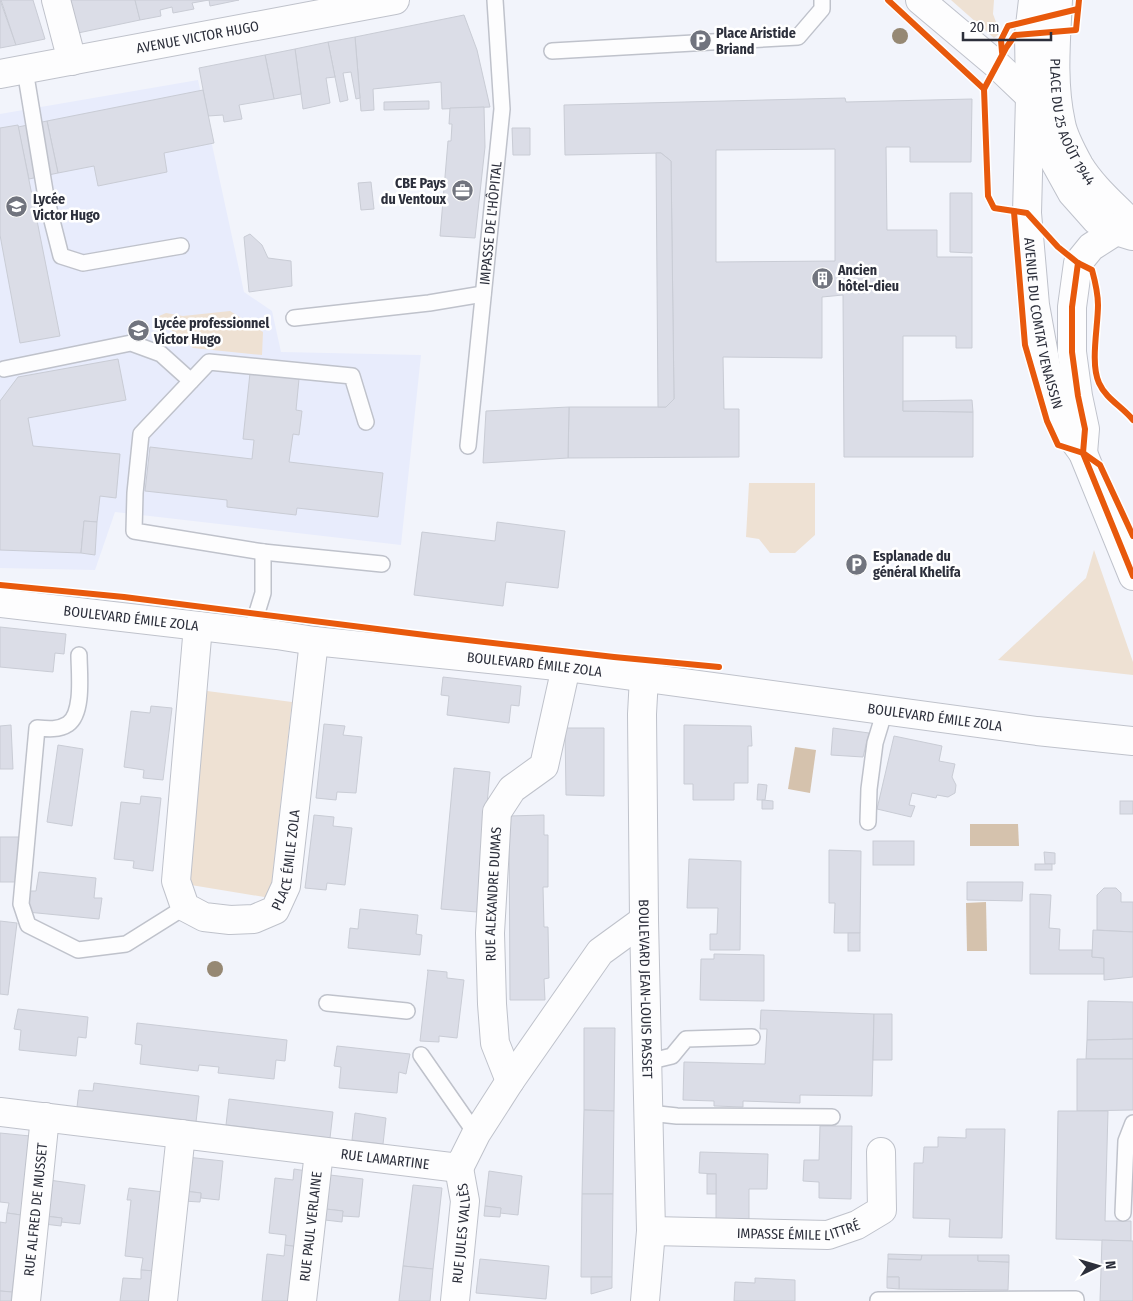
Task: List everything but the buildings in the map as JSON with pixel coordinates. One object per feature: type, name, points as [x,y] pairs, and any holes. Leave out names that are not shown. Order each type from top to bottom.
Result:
[{"type":"street","points":[[56,0],[72,61]]},
{"type":"street","name":"AVENUE VICTOR HUGO","points":[[12,72],[395,0]]},
{"type":"street","points":[[920,0],[996,64],[1061,125]]},
{"type":"street","name":"PLACE DU 25 AOÛT 1944","points":[[1058,0],[1056,96],[1061,125],[1080,166],[1127,231]]},
{"type":"street","name":"PLACE DU 25 AOÛT 1944","points":[[1029,3],[1030,97]]},
{"type":"street","points":[[1030,97],[1046,146],[1072,193],[1096,220],[1127,231]]},
{"type":"street","name":"AVENUE DU COMTAT VENAISSIN","points":[[1030,97],[1027,213],[1036,305],[1046,366],[1064,427],[1083,453],[1133,576]]},
{"type":"street","name":"AVENUE DU COMTAT VENAISSIN","points":[[1083,453],[1085,429],[1072,352],[1072,307],[1078,263],[1091,247],[1127,231]]},
{"type":"street","name":"AVENUE DU COMTAT VENAISSIN","points":[[1083,453],[1100,465],[1133,536]]},
{"type":"street","name":"BOULEVARD ÉMILE ZOLA","points":[[0,603],[314,641],[566,667],[1066,734],[1133,740]]},
{"type":"street","points":[[185,907],[176,881],[198,626]]},
{"type":"street","name":"PLACE ÉMILE ZOLA","points":[[185,907],[204,917],[230,920],[254,919],[274,910],[286,886],[314,641]]},
{"type":"street","name":"RUE ALEXANDRE DUMAS","points":[[510,1081],[495,1043],[492,1004],[490,933],[497,812],[512,789],[544,766],[566,667]]},
{"type":"street","name":"BOULEVARD JEAN-LOUIS PASSET","points":[[642,1300],[651,1231],[644,920],[642,714],[644,678]]},
{"type":"street","name":"BOULEVARD ÉMILE ZOLA","points":[[1066,734],[1133,721]]},
{"type":"street","name":"BOULEVARD ÉMILE ZOLA","points":[[1066,734],[1133,760]]},
{"type":"street","points":[[459,1168],[476,1134],[510,1081],[600,952],[644,920]]},
{"type":"street","name":"RUE LAMARTINE","points":[[0,1112],[459,1168]]},
{"type":"street","name":"RUE ALFRED DE MUSSET","points":[[26,1301],[45,1117]]},
{"type":"street","points":[[163,1301],[180,1134]]},
{"type":"street","name":"RUE PAUL VERLAINE","points":[[302,1301],[319,1152]]},
{"type":"street","name":"IMPASSE ÉMILE LITTRÉ","points":[[651,1231],[828,1235],[857,1225],[882,1210],[881,1152]]},
{"type":"street","name":"RUE JULES VALLÈS","points":[[455,1301],[465,1201],[459,1168]]},
{"type":"lane","name":"IMPASSE DE L'HÔPITAL","points":[[468,446],[502,109],[495,0]]},
{"type":"lane","points":[[552,51],[798,37],[822,9],[822,0]]},
{"type":"lane","points":[[12,72],[61,256],[83,263],[181,246]]},
{"type":"lane","points":[[294,318],[429,303],[483,294]]},
{"type":"lane","points":[[4,369],[131,343],[161,354],[191,381]]},
{"type":"lane","points":[[366,422],[352,376],[208,362],[141,434],[135,493],[134,531],[263,552],[382,564]]},
{"type":"lane","points":[[251,632],[263,594],[263,552]]},
{"type":"lane","points":[[79,655],[79,706],[70,723],[55,729],[37,728],[21,904],[28,925],[78,950],[126,944],[185,907]]},
{"type":"lane","points":[[868,822],[869,788],[875,743],[885,710]]},
{"type":"lane","points":[[327,1003],[407,1010]]},
{"type":"lane","points":[[648,1062],[672,1056],[686,1039],[752,1037]]},
{"type":"lane","points":[[421,1055],[476,1134]]},
{"type":"lane","points":[[648,1113],[677,1116],[832,1117]]},
{"type":"lane","points":[[1123,1213],[1126,1141],[1133,1123]]},
{"type":"lane","points":[[878,1300],[1076,1299],[1076,1301]]},
{"type":"shaded area","points":[[951,0],[994,0],[993,14],[1000,33],[994,38]]},
{"type":"shaded area","name":"Lycée professionnel Victor Hugo","points":[[198,80],[244,292],[272,311],[281,352],[421,355],[401,545],[115,512],[95,570],[0,568],[0,114]]},
{"type":"shaded area","points":[[230,311],[263,332],[262,355],[193,348],[170,329],[161,330],[159,316],[166,313],[183,316]]},
{"type":"shaded area","points":[[749,483],[815,483],[815,535],[795,553],[770,553],[759,539],[746,537]]},
{"type":"shaded area","points":[[1094,550],[1133,662],[1133,675],[998,660],[1086,578]]},
{"type":"shaded area","points":[[207,691],[292,702],[270,898],[185,884]]},
{"type":"shaded area","points":[[795,747],[816,750],[810,793],[788,789]]},
{"type":"shaded area","points":[[970,824],[1018,824],[1019,846],[970,846]]},
{"type":"shaded area","points":[[986,902],[987,951],[967,951],[966,903]]},
{"type":"cycle path","points":[[888,0],[984,89]]},
{"type":"cycle path","points":[[1079,0],[1076,30],[1015,35],[984,89],[988,196],[994,208],[1027,213],[1058,247],[1078,263],[1092,270],[1098,301],[1095,355],[1096,375],[1106,394],[1133,420]]},
{"type":"cycle path","points":[[1002,52],[1001,40],[1008,26],[1078,9]]},
{"type":"cycle path","points":[[1014,212],[1025,345],[1047,421],[1058,445],[1083,453],[1100,465],[1133,536]]},
{"type":"cycle path","points":[[1078,263],[1072,307],[1072,352],[1085,429],[1083,453],[1133,576]]},
{"type":"cycle path","points":[[0,585],[124,597],[433,636],[719,667]]},
{"type":"place","name":"Place Aristide Briand","points":[[700,41]]},
{"type":"place","name":"CBE Pays du Ventoux","points":[[462,191]]},
{"type":"place","name":"Lycée Victor Hugo","points":[[17,207]]},
{"type":"place","name":"Ancien hôtel-dieu","points":[[822,278]]},
{"type":"place","name":"Lycée professionnel Victor Hugo","points":[[138,331]]},
{"type":"place","name":"Esplanade du général Khelifa","points":[[857,564]]}]
